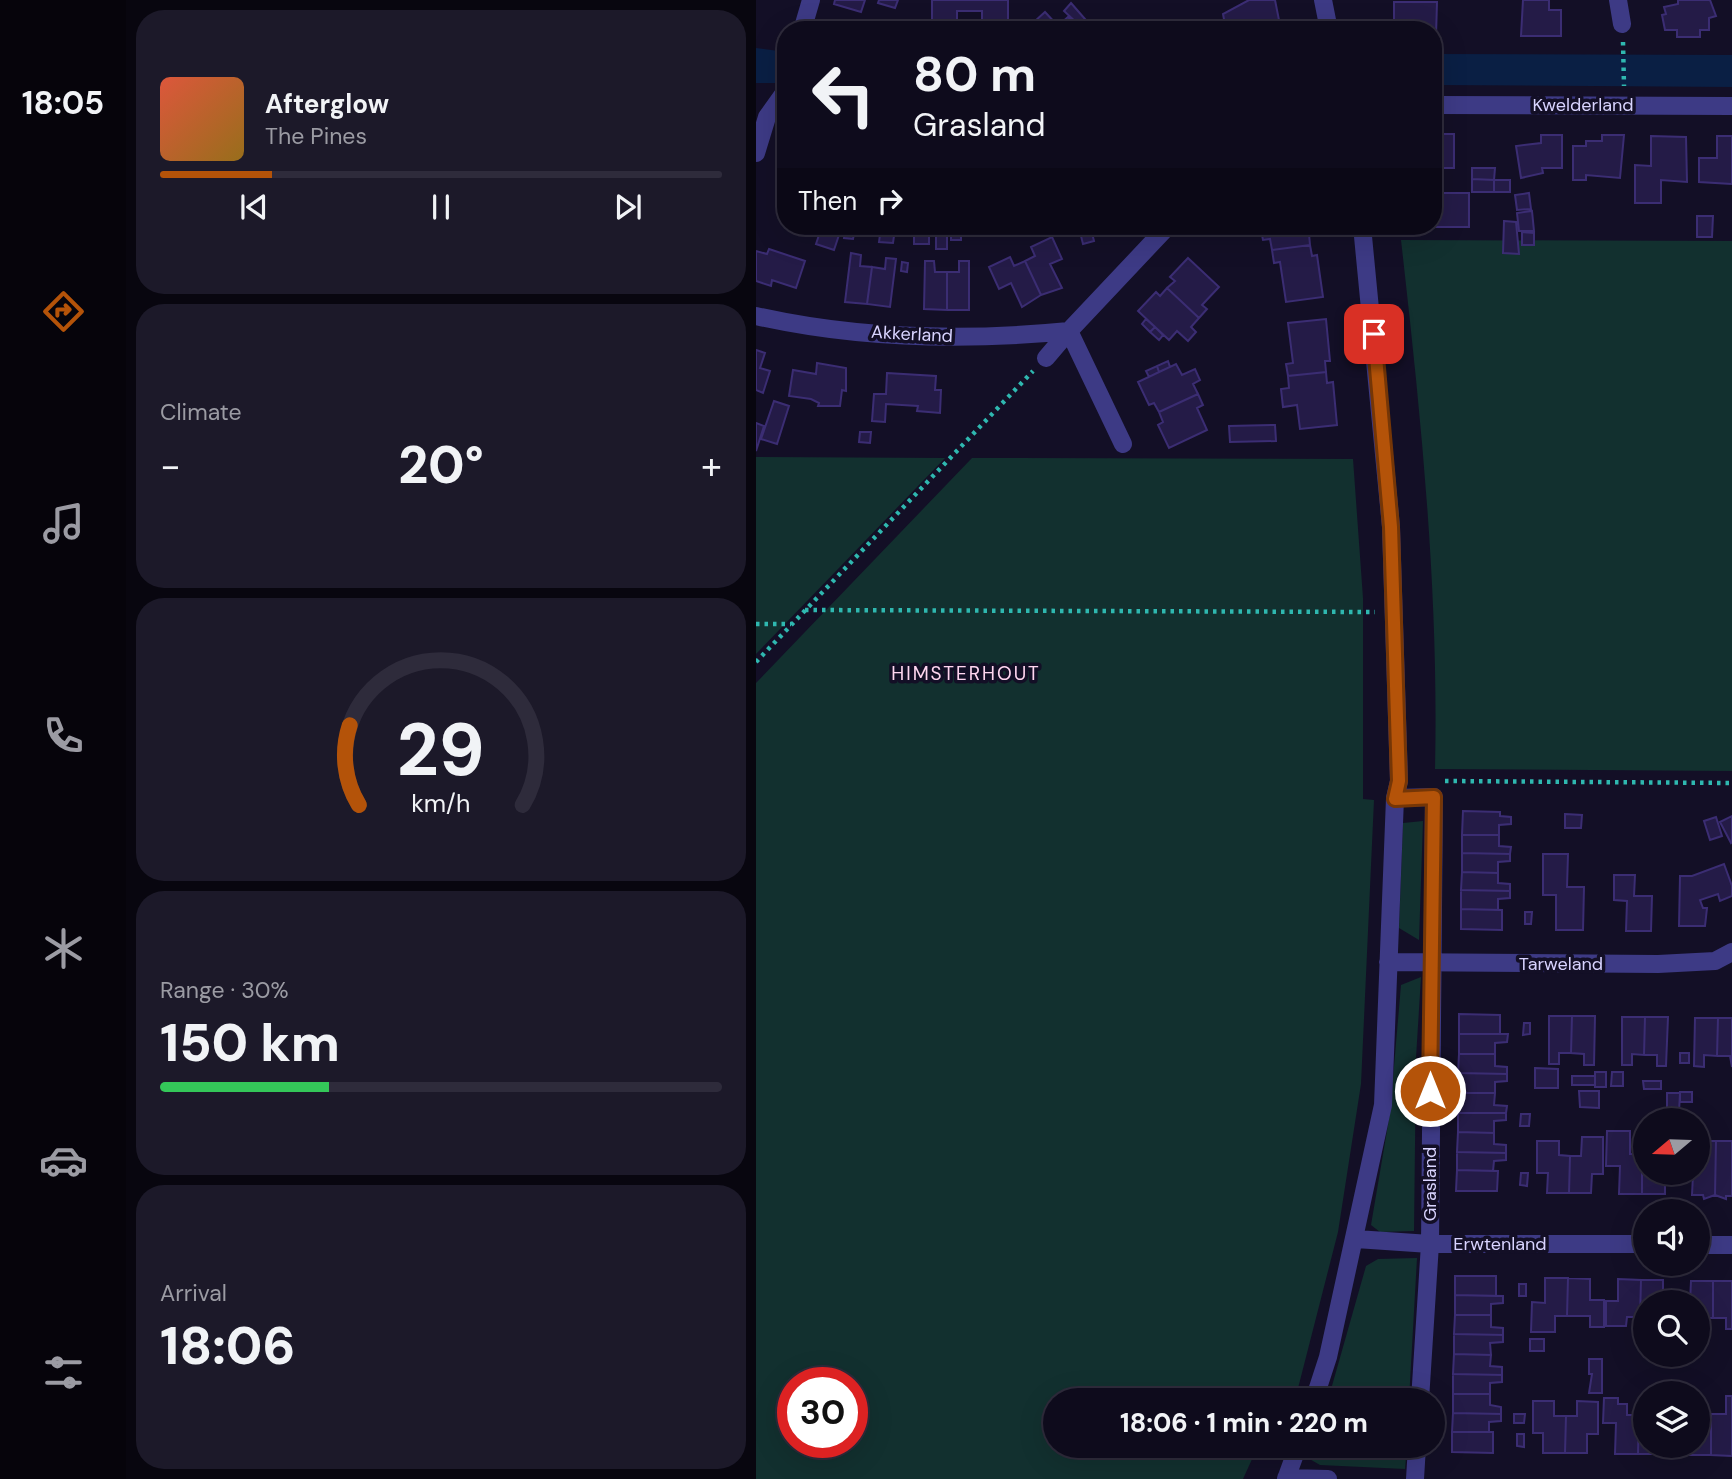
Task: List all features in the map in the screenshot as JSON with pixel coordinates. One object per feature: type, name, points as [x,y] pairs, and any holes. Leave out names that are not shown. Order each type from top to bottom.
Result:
[{"type":"street","points":[[805,21],[811,0]]},
{"type":"street","points":[[1323,0],[1327,21]]},
{"type":"street","points":[[1618,0],[1622,24]]},
{"type":"street","points":[[756,153],[767,117],[777,103]]},
{"type":"street","name":"Kwelderland","points":[[1442,105],[1732,106]]},
{"type":"street","points":[[1046,358],[1160,235]]},
{"type":"street","points":[[1318,1388],[1328,1357],[1356,1239],[1383,1105],[1395,799],[1399,781],[1391,527],[1363,235]]},
{"type":"street","name":"Akkerland","points":[[756,316],[788,323],[884,334],[1002,338],[1069,331]]},
{"type":"street","points":[[1069,331],[1123,444]]},
{"type":"street","name":"Grasland","points":[[1395,799],[1434,797],[1430,963],[1430,1244],[1421,1388]]},
{"type":"street","name":"Tarweland","points":[[1388,962],[1658,964],[1716,961],[1732,952]]},
{"type":"street","name":"Erwtenland","points":[[1356,1239],[1430,1244],[1633,1244]]},
{"type":"street","points":[[1710,1245],[1732,1245]]},
{"type":"street","points":[[1294,1458],[1286,1478],[1328,1479]]},
{"type":"street","points":[[1415,1479],[1416,1458]]},
{"type":"path","points":[[1624,45],[1625,105]]},
{"type":"path","points":[[756,662],[1046,358]]},
{"type":"path","points":[[805,610],[1394,612]]},
{"type":"path","points":[[756,624],[792,624]]},
{"type":"path","points":[[1440,781],[1732,783]]},
{"type":"green space","points":[[1401,240],[1732,241],[1732,771],[1435,769],[1434,636],[1427,504]]},
{"type":"green space","points":[[756,457],[945,458],[756,654]]},
{"type":"green space","points":[[972,458],[1353,459],[1363,598],[1363,799],[1374,800],[1361,1084],[1338,1232],[1298,1388],[1043,1388],[1043,1458],[1253,1458],[1243,1479],[756,1479],[756,683]]},
{"type":"green space","points":[[1423,821],[1419,940],[1399,928],[1403,823]]},
{"type":"green space","points":[[1421,977],[1416,1058],[1414,1231],[1380,1232],[1371,1225],[1390,1113],[1401,985]]},
{"type":"green space","points":[[1417,1258],[1410,1388],[1331,1388],[1366,1266],[1378,1259]]},
{"type":"green space","points":[[1308,1458],[1406,1458],[1405,1469],[1320,1465]]},
{"type":"water","points":[[756,48],[777,51],[777,83],[756,83]]},
{"type":"water","points":[[1442,54],[1732,55],[1732,87],[1442,85]]},
{"type":"building","points":[[835,0],[865,0],[861,12],[834,4]]},
{"type":"building","points":[[879,0],[898,0],[895,8],[878,3]]},
{"type":"building","points":[[932,0],[1008,0],[1008,21],[982,21],[982,11],[957,11],[957,21],[932,21]]},
{"type":"building","points":[[1249,0],[1275,0],[1279,21],[1224,21],[1223,14]]},
{"type":"building","points":[[1523,0],[1549,0],[1549,10],[1561,10],[1561,36],[1521,36]]},
{"type":"building","points":[[1678,0],[1710,0],[1716,16],[1709,18],[1709,30],[1700,30],[1700,37],[1677,37],[1677,30],[1665,30],[1662,15],[1666,14],[1664,7],[1678,4]]},
{"type":"building","points":[[1394,2],[1437,2],[1436,21],[1394,21]]},
{"type":"building","points":[[1071,3],[1085,19],[1075,21],[1064,11]]},
{"type":"building","points":[[1045,12],[1053,21],[1035,21]]},
{"type":"building","points":[[1442,134],[1454,134],[1454,168],[1442,168]]},
{"type":"building","points":[[1541,135],[1562,135],[1562,168],[1542,168],[1543,173],[1521,178],[1516,146],[1541,143]]},
{"type":"building","points":[[1602,135],[1624,135],[1620,178],[1586,175],[1586,180],[1573,180],[1573,146],[1586,146],[1586,141],[1602,141]]},
{"type":"building","points":[[1651,136],[1686,137],[1687,182],[1661,180],[1661,203],[1635,203],[1635,165],[1651,166]]},
{"type":"building","points":[[1717,136],[1732,136],[1732,184],[1699,182],[1699,158],[1717,158]]},
{"type":"building","points":[[1472,168],[1495,168],[1494,180],[1472,179]]},
{"type":"building","points":[[1472,179],[1494,180],[1494,192],[1472,192]]},
{"type":"building","points":[[1494,180],[1510,180],[1510,192],[1494,192]]},
{"type":"building","points":[[1442,193],[1469,193],[1469,227],[1442,227]]},
{"type":"building","points":[[1529,193],[1531,209],[1517,210],[1515,195]]},
{"type":"building","points":[[1532,211],[1534,231],[1519,231],[1517,213]]},
{"type":"building","points":[[1697,216],[1713,216],[1712,237],[1697,237]]},
{"type":"building","points":[[1504,221],[1516,222],[1519,254],[1503,253]]},
{"type":"building","points":[[1522,232],[1534,233],[1534,245],[1522,245]]},
{"type":"building","points":[[819,235],[839,235],[834,250],[816,244]]},
{"type":"building","points":[[844,235],[854,235],[853,239],[844,238]]},
{"type":"building","points":[[880,235],[894,235],[893,243],[879,242]]},
{"type":"building","points":[[914,235],[929,235],[929,244],[914,244]]},
{"type":"building","points":[[936,235],[947,235],[947,249],[936,249]]},
{"type":"building","points":[[951,235],[961,235],[961,240],[951,240]]},
{"type":"building","points":[[1081,235],[1092,235],[1094,241],[1083,244]]},
{"type":"building","points":[[1262,235],[1309,235],[1310,245],[1272,250],[1270,239],[1263,240]]},
{"type":"building","points":[[1052,237],[1062,259],[1050,264],[1062,288],[1041,295],[1025,261],[1035,256],[1031,247]]},
{"type":"building","points":[[1310,245],[1312,256],[1317,255],[1323,297],[1286,302],[1280,262],[1274,263],[1272,250]]},
{"type":"building","points":[[769,249],[805,261],[796,288],[772,280],[771,286],[756,281],[756,251],[767,254]]},
{"type":"building","points":[[851,253],[861,255],[860,266],[872,267],[867,304],[845,302]]},
{"type":"building","points":[[1010,257],[1014,266],[1025,261],[1041,295],[1022,307],[1011,283],[999,289],[989,267]]},
{"type":"building","points":[[886,258],[896,259],[890,307],[867,304],[872,267],[885,269]]},
{"type":"building","points":[[1188,258],[1219,287],[1202,305],[1207,309],[1199,318],[1167,288],[1175,281],[1170,277]]},
{"type":"building","points":[[925,261],[934,261],[935,272],[947,272],[947,310],[924,309]]},
{"type":"building","points":[[959,261],[969,261],[969,310],[947,310],[947,272],[959,272]]},
{"type":"building","points":[[902,262],[908,263],[907,272],[901,271]]},
{"type":"building","points":[[1167,288],[1199,318],[1191,327],[1196,332],[1188,341],[1177,331],[1169,340],[1138,311],[1156,292],[1160,296]]},
{"type":"building","points":[[1146,319],[1155,327],[1150,332],[1142,324]]},
{"type":"building","points":[[1326,319],[1330,361],[1325,361],[1326,372],[1288,376],[1286,364],[1293,363],[1288,323]]},
{"type":"building","points":[[1155,327],[1163,335],[1159,340],[1150,332]]},
{"type":"building","points":[[756,350],[765,353],[760,368],[770,371],[763,393],[756,390]]},
{"type":"building","points":[[1168,361],[1170,367],[1159,372],[1157,366]]},
{"type":"building","points":[[817,363],[846,368],[846,391],[842,390],[840,406],[818,406],[819,403],[811,399],[789,396],[793,370],[816,374]]},
{"type":"building","points":[[1176,364],[1182,375],[1195,369],[1200,380],[1193,384],[1198,394],[1159,412],[1154,403],[1149,405],[1138,382]]},
{"type":"building","points":[[1157,366],[1159,372],[1149,377],[1146,371]]},
{"type":"building","points":[[1326,372],[1327,383],[1333,382],[1337,425],[1300,429],[1297,405],[1283,407],[1281,389],[1289,388],[1288,376]]},
{"type":"building","points":[[887,373],[936,376],[935,390],[941,390],[940,413],[917,411],[918,406],[886,404],[885,422],[872,421],[874,394],[886,394]]},
{"type":"building","points":[[1198,394],[1203,405],[1197,408],[1207,430],[1169,448],[1158,425],[1163,422],[1159,412]]},
{"type":"building","points":[[774,401],[789,406],[777,444],[761,439]]},
{"type":"building","points":[[756,423],[764,426],[756,451]]},
{"type":"building","points":[[1275,425],[1276,441],[1230,442],[1229,426]]},
{"type":"building","points":[[860,432],[871,432],[870,443],[859,442]]},
{"type":"building","points":[[1463,811],[1500,812],[1500,816],[1511,817],[1511,824],[1499,825],[1499,835],[1462,835]]},
{"type":"building","points":[[1565,814],[1582,815],[1581,828],[1565,828]]},
{"type":"building","points":[[1732,816],[1732,842],[1731,843],[1720,822]]},
{"type":"building","points":[[1716,817],[1722,836],[1710,840],[1704,821]]},
{"type":"building","points":[[1462,835],[1499,835],[1499,846],[1511,847],[1510,854],[1462,853]]},
{"type":"building","points":[[1462,853],[1510,854],[1510,861],[1498,862],[1498,873],[1462,872]]},
{"type":"building","points":[[1543,854],[1568,854],[1567,887],[1584,887],[1583,930],[1556,930],[1556,895],[1543,895]]},
{"type":"building","points":[[1724,864],[1732,886],[1732,896],[1720,901],[1718,894],[1700,900],[1703,908],[1707,908],[1705,926],[1679,926],[1680,876],[1692,876]]},
{"type":"building","points":[[1462,872],[1498,873],[1498,883],[1510,884],[1510,891],[1461,890]]},
{"type":"building","points":[[1614,875],[1635,875],[1634,896],[1652,896],[1651,931],[1626,931],[1627,901],[1614,900]]},
{"type":"building","points":[[1461,890],[1510,891],[1510,898],[1498,899],[1498,910],[1461,909]]},
{"type":"building","points":[[1461,909],[1502,910],[1502,930],[1461,929]]},
{"type":"building","points":[[1525,912],[1532,912],[1531,924],[1525,924]]},
{"type":"building","points":[[1459,1014],[1500,1015],[1500,1034],[1459,1034]]},
{"type":"building","points":[[1549,1016],[1572,1016],[1571,1053],[1559,1053],[1559,1064],[1549,1064]]},
{"type":"building","points":[[1572,1016],[1595,1016],[1594,1065],[1584,1065],[1584,1054],[1571,1053]]},
{"type":"building","points":[[1622,1017],[1645,1017],[1644,1055],[1632,1054],[1632,1065],[1622,1065]]},
{"type":"building","points":[[1645,1017],[1668,1017],[1666,1066],[1657,1066],[1657,1055],[1644,1055]]},
{"type":"building","points":[[1695,1018],[1718,1018],[1717,1056],[1704,1055],[1704,1067],[1694,1066]]},
{"type":"building","points":[[1718,1018],[1732,1018],[1732,1067],[1730,1056],[1717,1056]]},
{"type":"building","points":[[1524,1023],[1530,1023],[1530,1034],[1523,1035]]},
{"type":"building","points":[[1459,1034],[1508,1034],[1507,1042],[1495,1043],[1495,1054],[1459,1054]]},
{"type":"building","points":[[1680,1053],[1689,1053],[1689,1063],[1680,1063]]},
{"type":"building","points":[[1459,1054],[1495,1054],[1495,1066],[1507,1067],[1507,1074],[1458,1073]]},
{"type":"building","points":[[1535,1068],[1558,1069],[1558,1088],[1535,1088]]},
{"type":"building","points":[[1595,1072],[1606,1072],[1606,1087],[1595,1087]]},
{"type":"building","points":[[1612,1072],[1623,1072],[1623,1086],[1611,1086]]},
{"type":"building","points":[[1458,1073],[1507,1074],[1507,1081],[1495,1082],[1495,1093],[1458,1093]]},
{"type":"building","points":[[1572,1076],[1595,1076],[1595,1085],[1572,1085]]},
{"type":"building","points":[[1643,1081],[1661,1081],[1661,1089],[1644,1089]]},
{"type":"building","points":[[1579,1091],[1599,1091],[1599,1108],[1580,1107]]},
{"type":"building","points":[[1680,1092],[1692,1092],[1692,1102],[1680,1102]]},
{"type":"building","points":[[1458,1093],[1495,1093],[1494,1105],[1507,1106],[1506,1113],[1458,1113]]},
{"type":"building","points":[[1667,1093],[1680,1093],[1679,1108],[1667,1108]]},
{"type":"building","points":[[1458,1113],[1506,1113],[1506,1120],[1494,1121],[1494,1133],[1458,1132]]},
{"type":"building","points":[[1521,1114],[1530,1114],[1529,1126],[1520,1126]]},
{"type":"building","points":[[1607,1131],[1630,1131],[1633,1185],[1642,1185],[1642,1194],[1619,1194],[1620,1166],[1606,1166]]},
{"type":"building","points":[[1458,1132],[1494,1133],[1494,1144],[1506,1145],[1506,1153],[1457,1152]]},
{"type":"building","points":[[1582,1137],[1603,1137],[1603,1174],[1592,1174],[1591,1193],[1569,1193],[1570,1156],[1581,1156]]},
{"type":"building","points":[[1537,1141],[1559,1141],[1559,1155],[1570,1156],[1569,1193],[1547,1193],[1548,1173],[1537,1173]]},
{"type":"building","points":[[1710,1141],[1716,1141],[1715,1195],[1704,1199],[1703,1195],[1692,1195],[1692,1185],[1710,1185]]},
{"type":"building","points":[[1716,1141],[1732,1141],[1732,1196],[1726,1196],[1726,1199],[1715,1195]]},
{"type":"building","points":[[1457,1152],[1506,1153],[1506,1160],[1494,1161],[1493,1171],[1457,1170]]},
{"type":"building","points":[[1457,1170],[1498,1171],[1497,1191],[1456,1191]]},
{"type":"building","points":[[1521,1173],[1528,1173],[1527,1186],[1520,1185]]},
{"type":"building","points":[[1642,1185],[1665,1185],[1665,1194],[1642,1194]]},
{"type":"building","points":[[1455,1276],[1496,1276],[1496,1296],[1455,1295]]},
{"type":"building","points":[[1545,1278],[1568,1278],[1567,1316],[1555,1316],[1555,1332],[1531,1332],[1532,1302],[1545,1303]]},
{"type":"building","points":[[1568,1278],[1590,1279],[1590,1300],[1604,1300],[1604,1327],[1590,1327],[1590,1316],[1567,1316]]},
{"type":"building","points":[[1618,1279],[1641,1280],[1641,1290],[1633,1290],[1633,1317],[1627,1317],[1626,1326],[1606,1326],[1606,1301],[1618,1301]]},
{"type":"building","points":[[1641,1280],[1663,1280],[1663,1290],[1641,1290]]},
{"type":"building","points":[[1691,1281],[1713,1281],[1713,1318],[1710,1318],[1710,1290],[1691,1290]]},
{"type":"building","points":[[1713,1281],[1732,1281],[1732,1329],[1726,1329],[1726,1318],[1713,1318]]},
{"type":"building","points":[[1519,1284],[1526,1284],[1526,1296],[1519,1296]]},
{"type":"building","points":[[1455,1295],[1503,1296],[1503,1303],[1491,1304],[1491,1315],[1455,1315]]},
{"type":"building","points":[[1455,1315],[1491,1315],[1491,1327],[1503,1328],[1503,1335],[1454,1334]]},
{"type":"building","points":[[1454,1334],[1503,1335],[1503,1342],[1490,1343],[1491,1355],[1454,1354]]},
{"type":"building","points":[[1530,1339],[1544,1339],[1544,1351],[1530,1351]]},
{"type":"building","points":[[1454,1354],[1491,1355],[1490,1366],[1502,1367],[1502,1375],[1453,1374]]},
{"type":"building","points":[[1589,1359],[1602,1359],[1602,1393],[1589,1393],[1592,1374],[1589,1374]]},
{"type":"building","points":[[1453,1374],[1502,1375],[1502,1382],[1490,1383],[1490,1394],[1453,1394]]},
{"type":"building","points":[[1453,1394],[1490,1394],[1490,1405],[1501,1407],[1501,1414],[1453,1413]]},
{"type":"building","points":[[1726,1396],[1732,1396],[1732,1456],[1711,1455],[1711,1414],[1726,1414]]},
{"type":"building","points":[[1604,1398],[1618,1398],[1618,1404],[1627,1404],[1627,1415],[1633,1415],[1633,1454],[1615,1454],[1616,1423],[1603,1423]]},
{"type":"building","points":[[1533,1401],[1554,1401],[1554,1416],[1566,1416],[1565,1453],[1543,1453],[1543,1433],[1533,1433]]},
{"type":"building","points":[[1577,1401],[1598,1402],[1598,1434],[1587,1434],[1587,1453],[1565,1453],[1566,1416],[1577,1416]]},
{"type":"building","points":[[1453,1413],[1501,1414],[1501,1421],[1489,1422],[1489,1432],[1452,1432]]},
{"type":"building","points":[[1514,1414],[1525,1414],[1524,1423],[1514,1423]]},
{"type":"building","points":[[1710,1414],[1711,1414],[1710,1455]]},
{"type":"building","points":[[1452,1432],[1493,1432],[1493,1453],[1452,1452]]},
{"type":"building","points":[[1517,1434],[1524,1434],[1524,1447],[1517,1446]]},
{"type":"district","name":"HIMSTERHOUT","points":[[966,673]]},
{"type":"route","points":[[1374,334],[1391,527],[1399,781],[1395,799],[1434,797],[1430,1091]]}]
